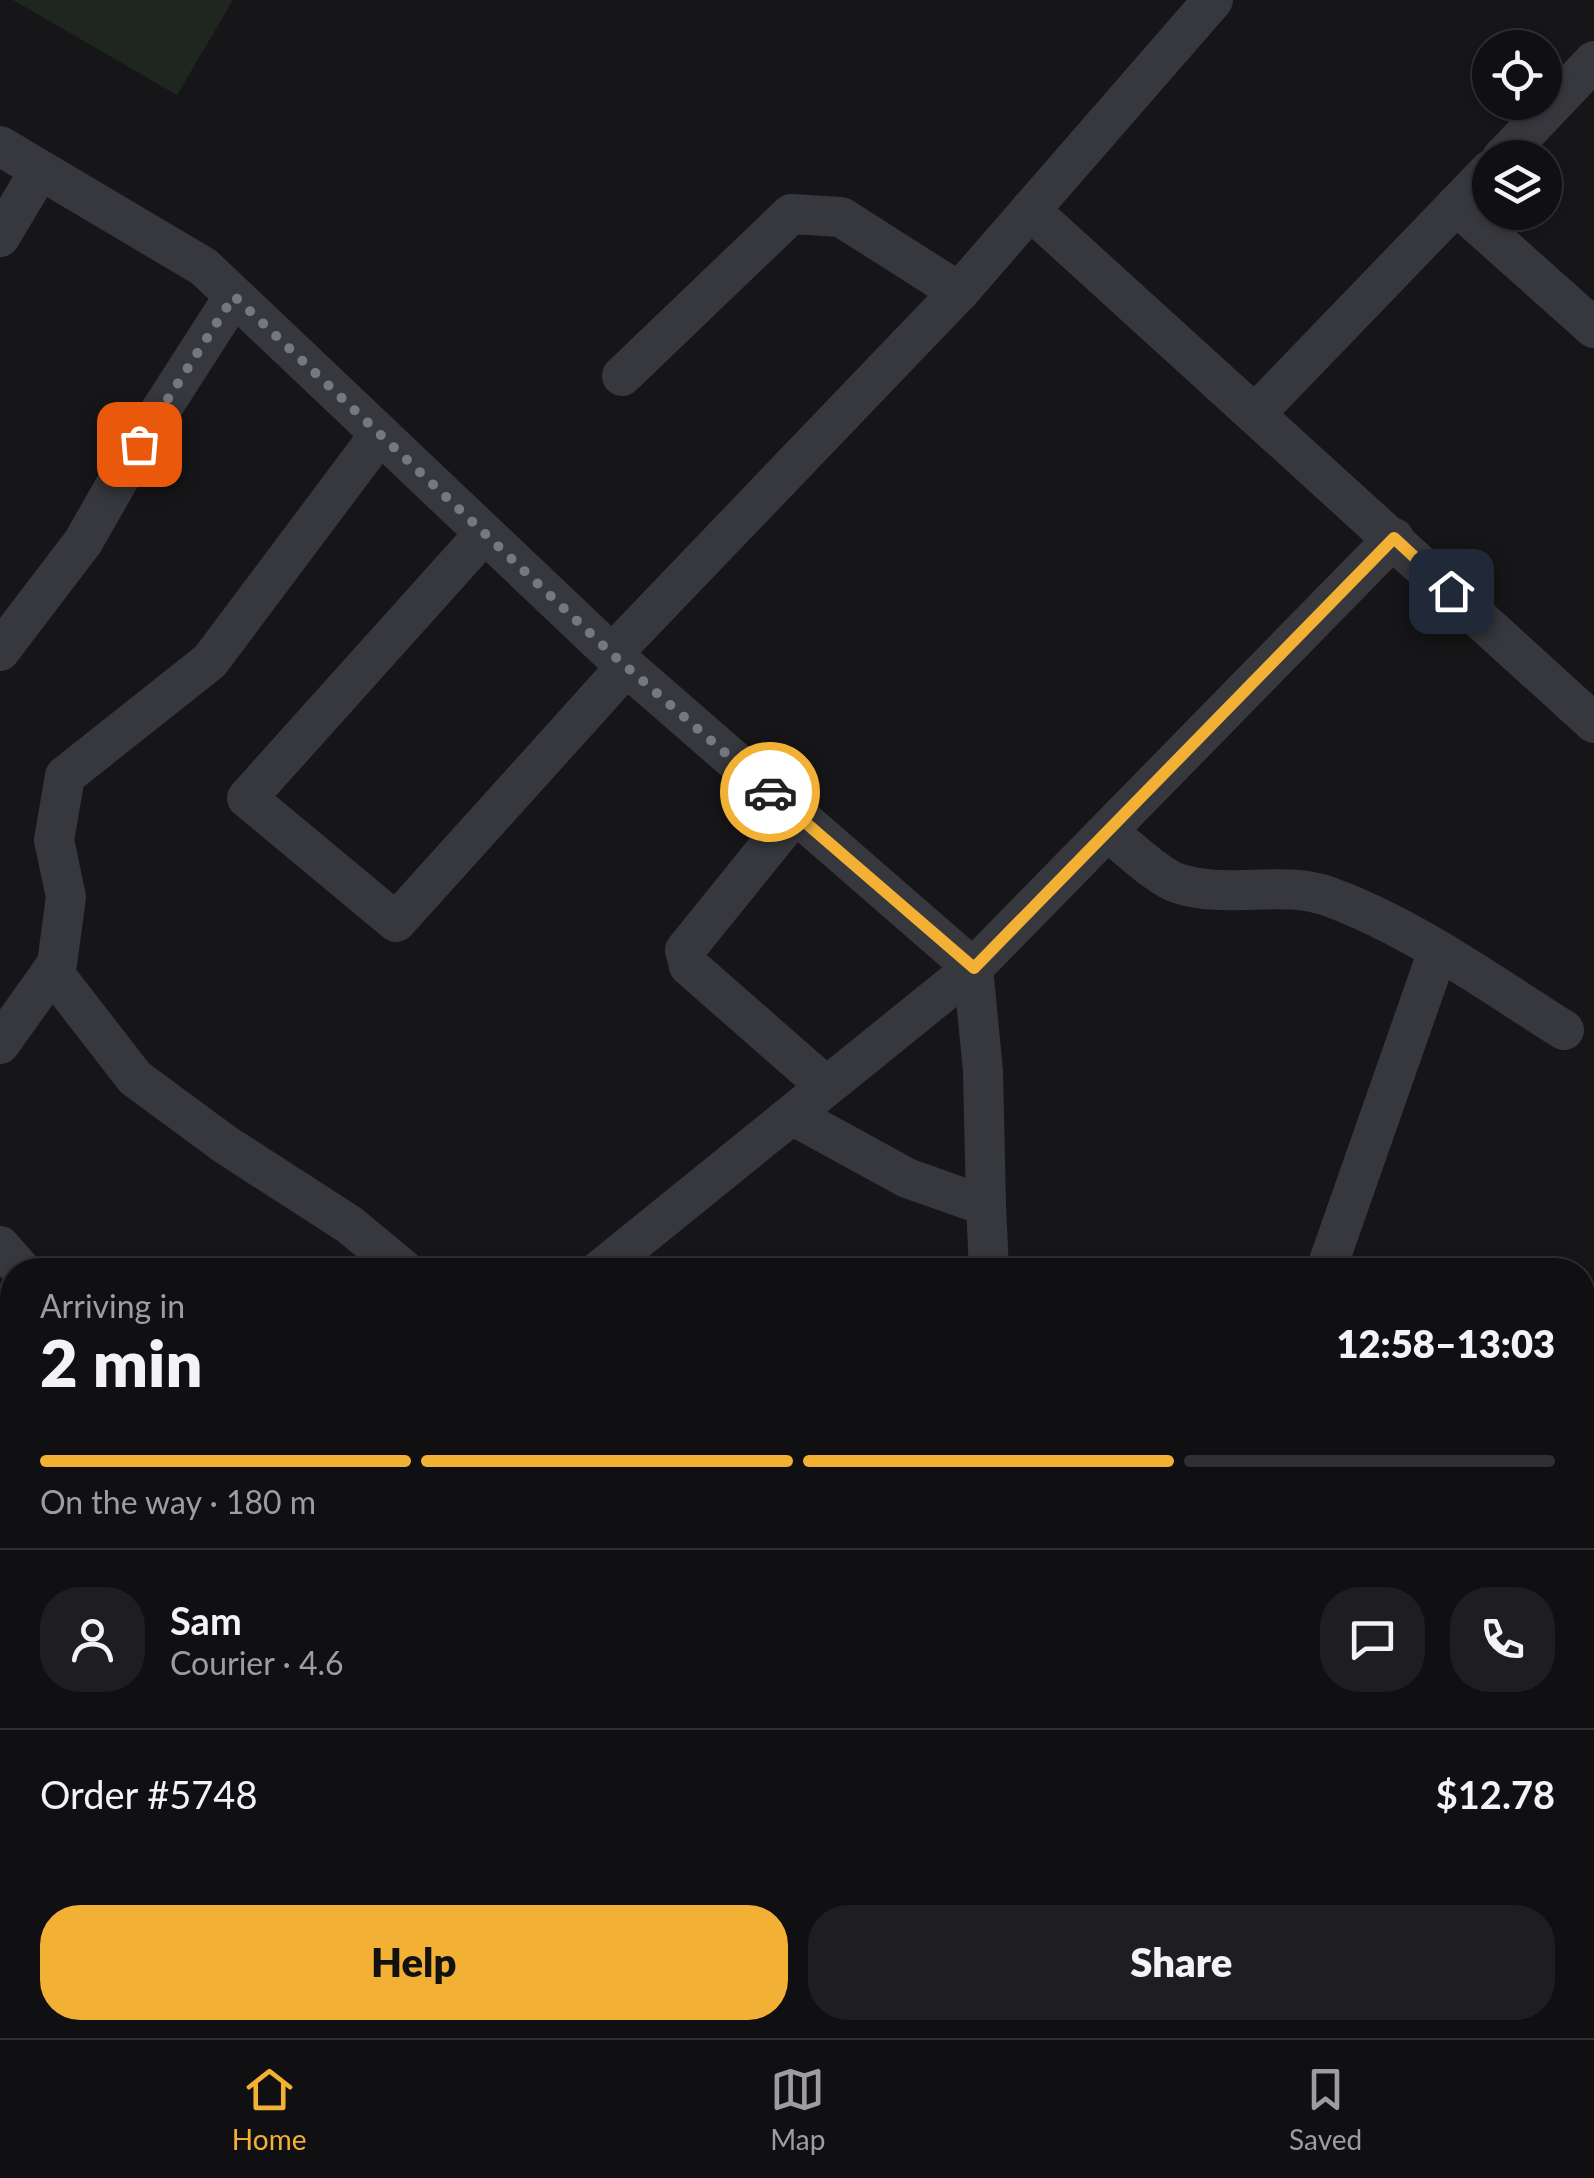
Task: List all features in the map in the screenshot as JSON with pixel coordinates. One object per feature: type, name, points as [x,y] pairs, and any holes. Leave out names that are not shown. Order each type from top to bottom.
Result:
[{"type":"street","points":[[484,534],[247,798],[396,922],[619,661],[959,292],[1213,0]]},
{"type":"street","points":[[1519,140],[1594,61]]},
{"type":"street","points":[[0,146],[204,266],[619,661],[974,968],[988,1258]]},
{"type":"street","points":[[0,238],[40,170]]},
{"type":"street","points":[[1256,414],[1472,189]]},
{"type":"street","points":[[1456,206],[1594,328]]},
{"type":"street","points":[[1030,210],[1594,723]]},
{"type":"street","points":[[622,376],[791,214],[840,217],[959,292]]},
{"type":"street","points":[[0,651],[82,542],[139,444],[234,296]]},
{"type":"street","points":[[0,1044],[57,964],[66,897],[54,840],[65,776],[210,661],[380,434]]},
{"type":"street","points":[[615,1258],[974,968],[1394,538]]},
{"type":"street","points":[[795,814],[685,950],[686,959],[689,966],[826,1086]]},
{"type":"street","points":[[1110,833],[1174,882],[1219,892],[1268,890],[1326,895],[1438,951],[1564,1030]]},
{"type":"street","points":[[1330,1258],[1438,951]]},
{"type":"street","points":[[52,971],[135,1078],[226,1145],[350,1225],[390,1258]]},
{"type":"street","points":[[792,1115],[907,1178],[986,1206]]},
{"type":"shaded area","points":[[13,0],[233,0],[177,95]]},
{"type":"way so far","points":[[139,444],[234,296],[612,654],[770,792]]},
{"type":"route","points":[[770,792],[974,968],[1394,538],[1451,591]]}]
